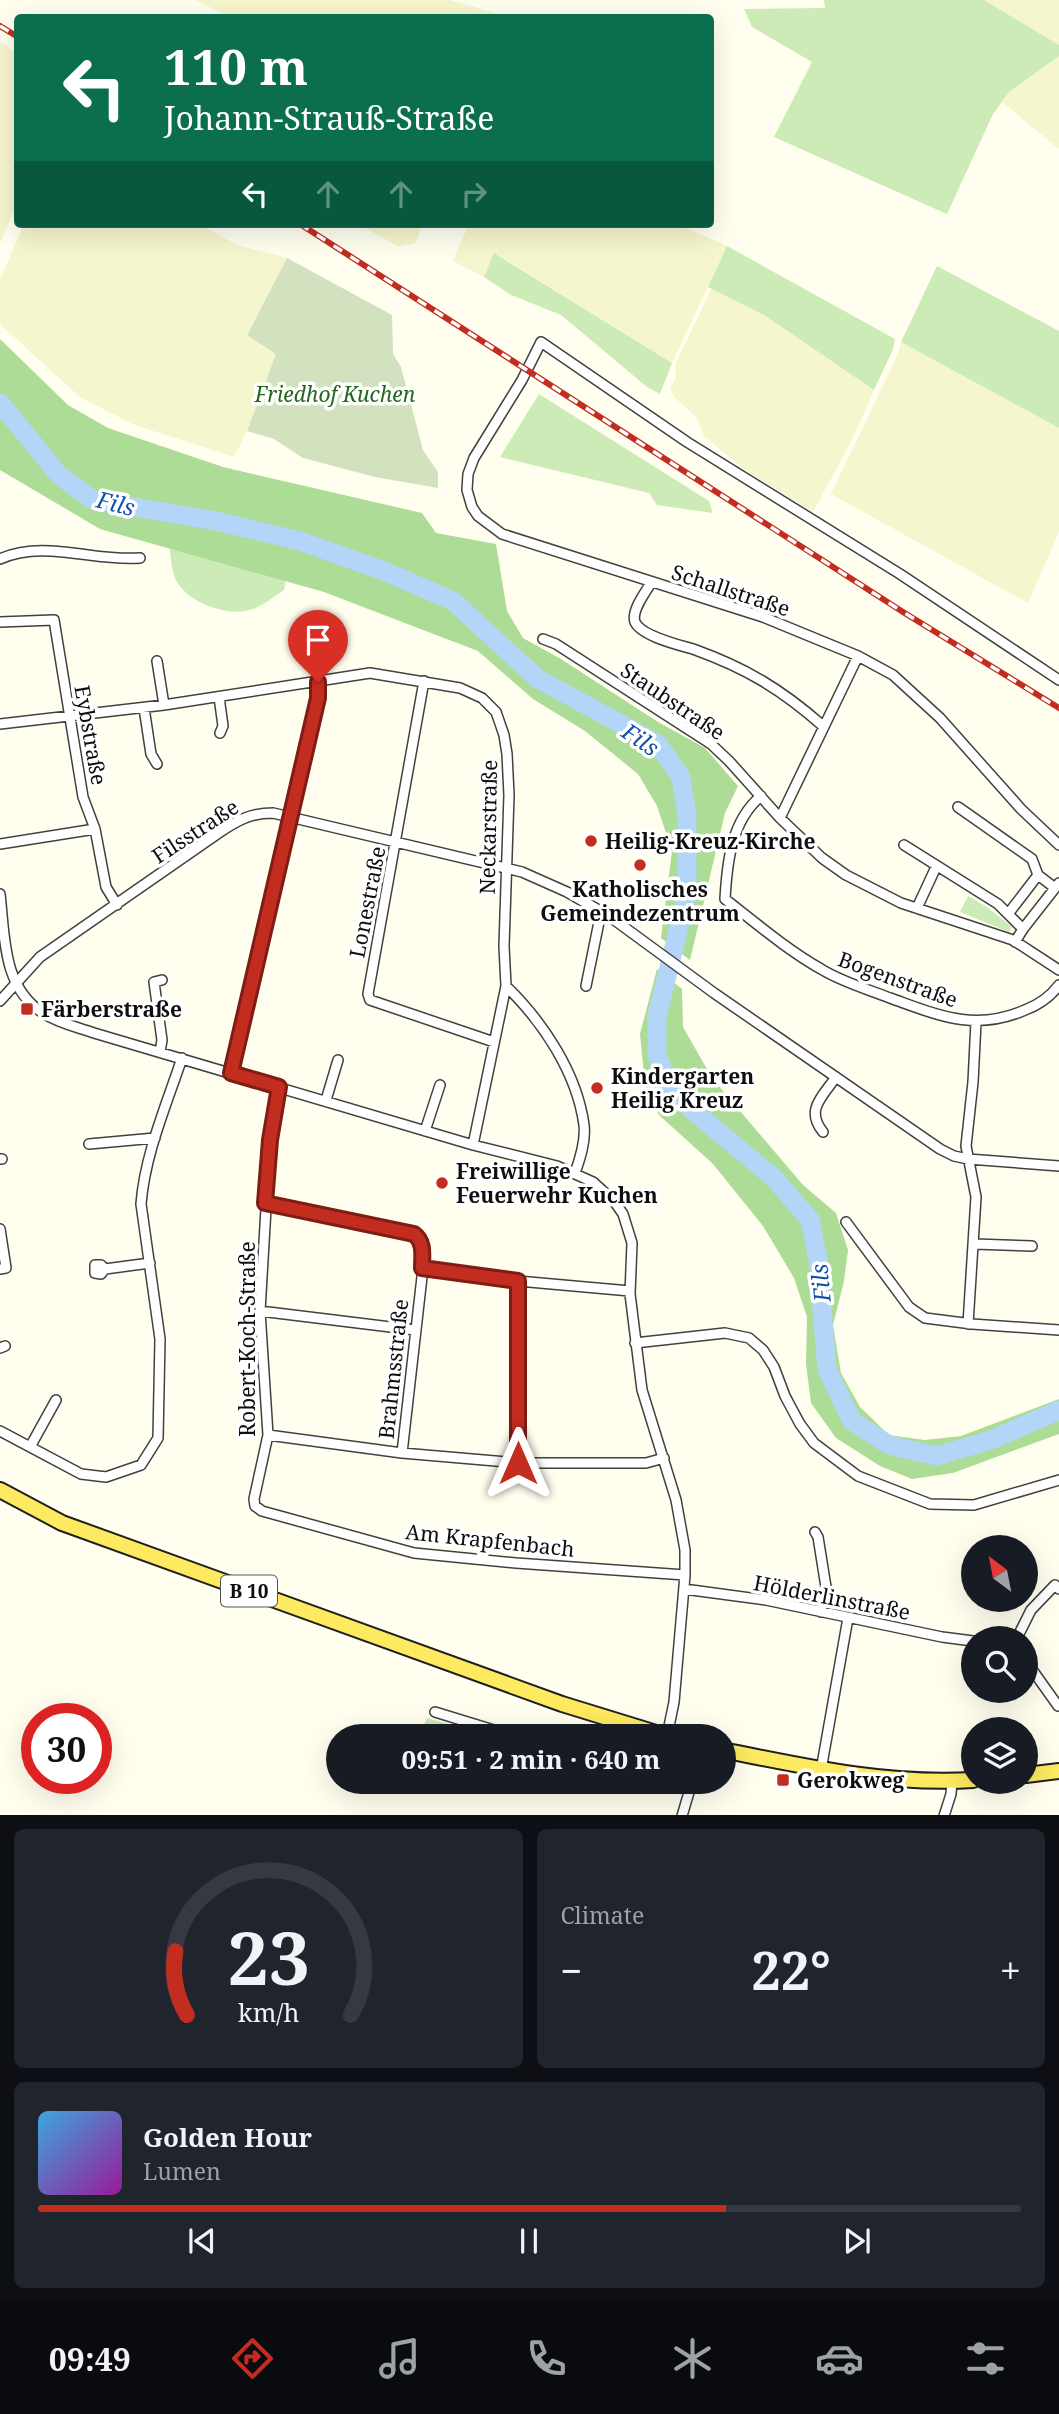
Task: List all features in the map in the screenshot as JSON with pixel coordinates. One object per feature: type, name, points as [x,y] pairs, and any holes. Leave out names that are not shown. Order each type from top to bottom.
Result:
[{"type":"main road","name":"B 10","points":[[0,1490],[62,1523],[562,1704],[627,1724]]},
{"type":"main road","points":[[736,1752],[821,1770],[882,1778],[961,1781]]},
{"type":"main road","points":[[1038,1773],[1059,1771]]},
{"type":"street","name":"Schallstraße","points":[[1059,680],[900,575],[687,442],[541,342],[522,380],[474,458],[468,474],[467,490],[472,508],[478,516],[502,534],[763,617],[858,656],[893,676],[940,718],[1021,809],[1059,845]]},
{"type":"street","points":[[0,559],[10,555],[56,550],[120,560],[140,558]]},
{"type":"street","points":[[651,583],[634,613],[634,620],[639,628],[654,636],[725,660],[763,680],[790,697],[823,726]]},
{"type":"street","name":"Eybstraße","points":[[0,622],[54,620],[83,797],[95,830],[106,887],[117,905]]},
{"type":"street","name":"Staubstraße","points":[[543,639],[556,644],[711,744],[780,818],[822,858],[846,875],[875,891],[917,908],[1015,942],[1059,970]]},
{"type":"street","points":[[780,818],[858,656]]},
{"type":"street","points":[[157,662],[164,705]]},
{"type":"street","name":"Neckarstraße","points":[[0,724],[144,708],[370,673],[424,681],[471,692],[489,704],[496,712],[507,754],[509,795],[504,946],[506,986],[473,1145]]},
{"type":"street","name":"Lonestraße","points":[[424,681],[368,988],[370,1000],[494,1042]]},
{"type":"street","points":[[231,1073],[292,817],[318,698],[318,682]]},
{"type":"street","points":[[219,697],[223,726],[220,733]]},
{"type":"street","points":[[144,708],[151,754],[156,764]]},
{"type":"street","name":"Bogenstraße","points":[[761,796],[751,804],[735,835],[728,861],[725,899],[822,970],[854,985],[944,1017],[976,1022],[1011,1016],[1037,1006],[1059,985]]},
{"type":"street","points":[[958,807],[1031,859],[1038,875],[1057,885],[1015,942]]},
{"type":"street","name":"Filsstraße","points":[[0,1001],[40,957],[220,832],[256,813],[273,813],[522,872],[552,885],[604,914],[655,948],[940,1149],[968,1159],[1059,1166]]},
{"type":"street","points":[[0,844],[95,830]]},
{"type":"street","points":[[904,845],[998,904],[1023,929]]},
{"type":"street","points":[[917,908],[936,867]]},
{"type":"street","points":[[1009,914],[1038,875]]},
{"type":"street","points":[[0,894],[4,956],[15,984],[32,1005],[60,1022],[473,1145],[537,1160],[593,1182],[623,1214],[632,1243],[630,1291],[642,1390],[664,1458],[683,1531],[684,1589],[674,1702],[669,1724]]},
{"type":"street","points":[[586,986],[599,922],[604,914]]},
{"type":"street","points":[[160,1052],[162,1040],[154,982],[162,981]]},
{"type":"street","points":[[506,986],[530,1009],[549,1035],[574,1089],[584,1127],[581,1155],[575,1173]]},
{"type":"street","points":[[968,1324],[976,1197],[966,1146],[976,1022]]},
{"type":"street","points":[[0,1430],[81,1474],[106,1477],[141,1465],[158,1438],[160,1339],[141,1204],[143,1182],[155,1138],[182,1058]]},
{"type":"street","points":[[326,1100],[338,1060]]},
{"type":"street","points":[[823,1132],[815,1122],[815,1112],[817,1104],[836,1077]]},
{"type":"street","points":[[425,1131],[440,1085]]},
{"type":"street","name":"Robert-Koch-Straße","points":[[254,1506],[268,1435],[260,1311],[270,1140],[279,1087]]},
{"type":"street","points":[[89,1144],[155,1138]]},
{"type":"street","name":"Brahmsstraße","points":[[265,1203],[414,1234],[419,1238],[422,1268],[402,1453]]},
{"type":"street","points":[[846,1222],[909,1307],[925,1318],[968,1324],[1059,1330]]},
{"type":"street","points":[[0,1230],[6,1268],[0,1269]]},
{"type":"street","points":[[974,1244],[1032,1246]]},
{"type":"street","points":[[105,1269],[150,1263]]},
{"type":"street","points":[[422,1268],[518,1281],[630,1291]]},
{"type":"street","points":[[518,1281],[518,1463]]},
{"type":"street","points":[[260,1311],[415,1330]]},
{"type":"street","points":[[635,1343],[725,1333],[749,1338],[763,1350],[774,1367],[785,1396],[814,1443],[858,1476],[930,1504],[974,1505],[1059,1480]]},
{"type":"street","points":[[30,1447],[56,1400]]},
{"type":"street","points":[[268,1435],[402,1453],[518,1463],[646,1463],[664,1458]]},
{"type":"street","name":"Am Krapfenbach","points":[[254,1506],[262,1511],[414,1553],[685,1575]]},
{"type":"street","points":[[815,1532],[826,1587],[821,1612]]},
{"type":"street","points":[[1023,1626],[1031,1610],[1055,1585],[1059,1589]]},
{"type":"street","name":"Hölderlinstraße","points":[[684,1589],[766,1600],[961,1639]]},
{"type":"street","points":[[821,1770],[848,1618]]},
{"type":"street","points":[[1038,1678],[1058,1706]]},
{"type":"street","points":[[435,1712],[474,1724]]},
{"type":"street","points":[[944,1815],[952,1781]]},
{"type":"street","points":[[682,1815],[688,1794]]},
{"type":"green space","points":[[195,0],[450,0],[498,14],[224,14]]},
{"type":"green space","points":[[824,0],[984,0],[1059,45],[1059,56],[1009,92],[993,114],[947,214],[774,137],[812,62],[752,27],[744,9],[825,8]]},
{"type":"green space","points":[[984,0],[1059,0],[1059,45]]},
{"type":"green space","points":[[0,42],[14,51],[14,210],[0,243]]},
{"type":"green space","points":[[1059,56],[1059,149],[1002,102],[1009,92]]},
{"type":"green space","points":[[22,228],[206,228],[237,245],[287,258],[247,334],[276,354],[247,431],[234,457],[132,424],[80,397],[0,324],[0,279]]},
{"type":"green space","points":[[365,228],[421,228],[416,243],[399,247]]},
{"type":"green space","points":[[467,228],[686,228],[727,246],[672,363],[495,253],[484,277],[453,261]]},
{"type":"green space","points":[[727,246],[895,339],[874,390],[764,315],[708,287]]},
{"type":"green space","points":[[494,253],[672,363],[660,394],[647,387],[561,315],[511,295],[484,277]]},
{"type":"green space","name":"Friedhof Kuchen","points":[[287,258],[392,315],[393,354],[401,367],[423,450],[438,472],[438,488],[375,477],[303,458],[274,439],[247,431],[276,354],[247,335]]},
{"type":"green space","points":[[937,266],[1059,331],[1059,428],[901,342]]},
{"type":"green space","points":[[712,288],[764,315],[874,390],[852,440],[813,512],[744,469],[704,436],[697,418],[675,398],[670,389],[676,377],[675,365]]},
{"type":"green space","points":[[0,339],[68,405],[108,428],[223,467],[422,513],[436,533],[496,544],[507,611],[523,638],[705,748],[738,786],[725,813],[690,960],[661,938],[672,851],[657,806],[638,774],[585,731],[533,699],[478,651],[324,592],[100,529],[0,470]]},
{"type":"green space","points":[[901,342],[1059,428],[1059,531],[1028,603],[831,494],[898,354]]},
{"type":"green space","points":[[539,394],[709,501],[713,513],[657,505],[649,493],[500,457]]},
{"type":"green space","points":[[189,520],[290,553],[284,590],[255,608],[236,612],[207,606],[190,596],[175,578],[170,550]]},
{"type":"green space","points":[[968,896],[1012,927],[1009,932],[960,912]]},
{"type":"green space","points":[[657,969],[682,989],[683,1027],[712,1078],[803,1185],[836,1213],[848,1250],[844,1281],[833,1325],[841,1373],[860,1407],[889,1435],[925,1440],[961,1436],[1059,1399],[1059,1434],[953,1473],[912,1479],[880,1466],[836,1438],[811,1403],[806,1364],[807,1317],[794,1278],[763,1226],[713,1164],[659,1115],[645,1085],[640,1034]]},
{"type":"green space","points":[[427,1718],[449,1724],[424,1724]]},
{"type":"waterway","name":"Fils","points":[[0,403],[59,475],[93,500],[216,521],[300,541],[384,571],[453,601],[538,679],[658,744],[681,777],[687,816],[687,895],[657,1016],[657,1055],[669,1084],[692,1110],[774,1178],[810,1220],[818,1260],[827,1370],[852,1421],[889,1445],[937,1456],[991,1440],[1059,1410]]},
{"type":"railway","points":[[0,26],[14,35]]},
{"type":"railway","points":[[306,228],[903,612],[1059,708]]},
{"type":"place","name":"Heilig-Kreuz-Kirche","points":[[591,841]]},
{"type":"place","name":"Katholisches Gemeindezentrum","points":[[640,865]]},
{"type":"place","name":"Färberstraße","points":[[27,1009]]},
{"type":"place","name":"Kindergarten Heilig Kreuz","points":[[597,1088]]},
{"type":"place","name":"Freiwillige Feuerwehr Kuchen","points":[[442,1183]]},
{"type":"place","name":"Gerokweg","points":[[783,1780]]},
{"type":"route","points":[[318,682],[318,698],[292,817],[231,1073],[279,1087],[270,1140],[265,1203],[414,1234],[419,1238],[422,1247],[422,1268],[518,1281],[518,1463]]}]
